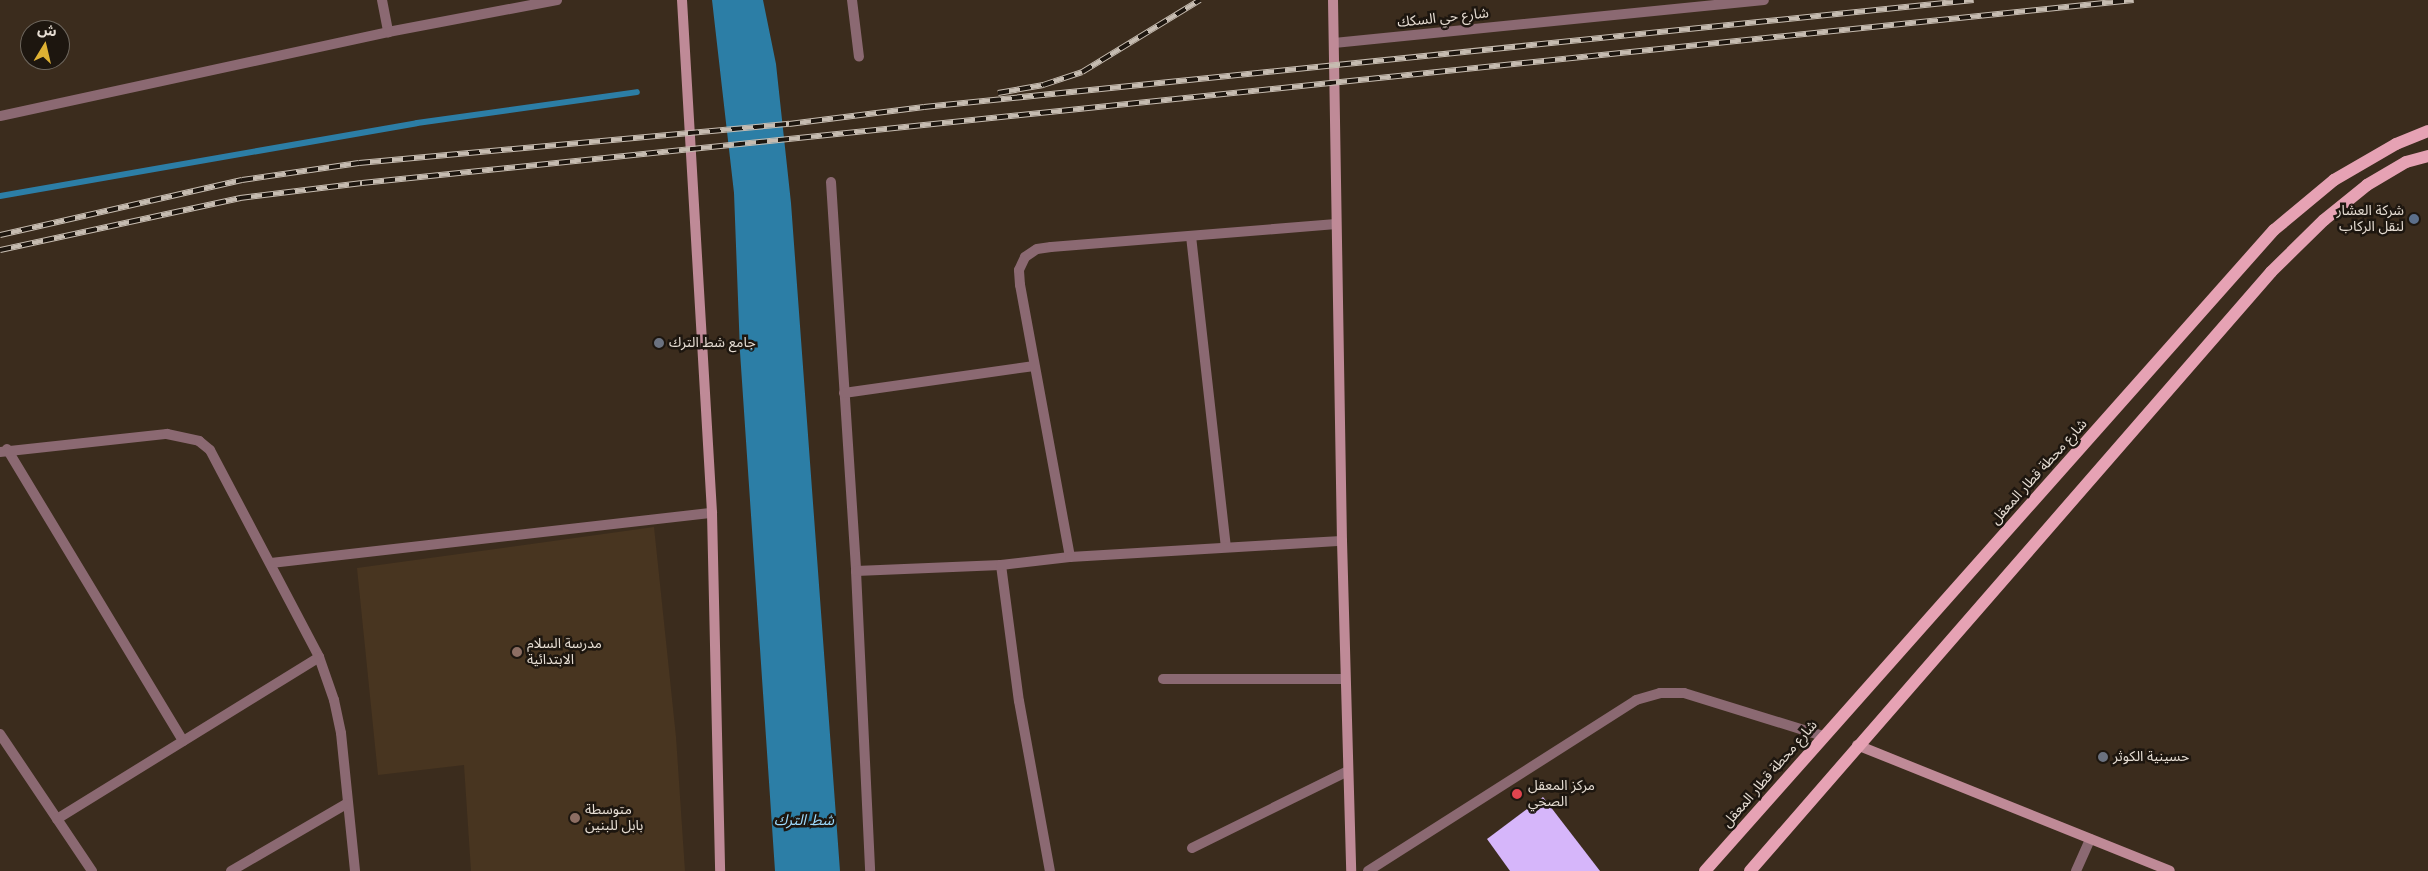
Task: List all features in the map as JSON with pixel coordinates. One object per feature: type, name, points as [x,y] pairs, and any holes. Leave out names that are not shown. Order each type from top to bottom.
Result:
[{"type":"main road","name":"شارع محطة قطار المعقل","points":[[1705,871],[2274,230],[2334,180],[2396,144],[2428,131]]},
{"type":"main road","points":[[1750,871],[1857,745],[2271,272],[2324,220],[2367,185],[2406,162],[2428,156]]},
{"type":"street","points":[[382,0],[388,32]]},
{"type":"street","points":[[0,116],[388,32],[556,0]]},
{"type":"street","points":[[682,0],[712,513],[720,871]]},
{"type":"street","points":[[852,0],[858,57]]},
{"type":"street","points":[[1334,0],[1342,541],[1351,871]]},
{"type":"street","name":"شارع حي السكك","points":[[1334,43],[1725,2],[1764,0]]},
{"type":"street","points":[[831,182],[856,571],[870,871]]},
{"type":"street","points":[[1070,557],[1020,285],[1019,270],[1025,257],[1044,248],[1336,224]]},
{"type":"street","points":[[1191,236],[1226,547]]},
{"type":"street","points":[[844,393],[1034,366]]},
{"type":"street","points":[[183,741],[4,450],[167,434],[199,441],[210,450],[320,657],[341,733],[346,804],[355,871]]},
{"type":"street","points":[[271,563],[712,513]]},
{"type":"street","points":[[856,571],[1001,565],[1070,557],[1342,541]]},
{"type":"street","points":[[1001,565],[1019,701],[1050,871]]},
{"type":"street","points":[[57,819],[320,657]]},
{"type":"street","points":[[1163,679],[1345,679]]},
{"type":"street","points":[[1368,871],[1636,700],[1660,693],[1684,693],[1824,736]]},
{"type":"street","points":[[0,734],[92,871]]},
{"type":"street","points":[[1857,745],[2170,871]]},
{"type":"street","points":[[1192,848],[1348,771]]},
{"type":"street","points":[[231,871],[346,804]]},
{"type":"street","points":[[2076,871],[2090,839]]},
{"type":"shaded area","name":"مدرسة السلام الابتدائية","points":[[654,527],[676,737],[685,871],[471,871],[464,765],[378,775],[357,568]]},
{"type":"water","name":"شط الترك","points":[[712,0],[763,0],[776,64],[791,203],[840,871],[775,871],[740,352],[734,193]]},
{"type":"building","points":[[1543,797],[1600,871],[1510,871],[1487,839]]},
{"type":"waterway","points":[[0,196],[417,123],[637,92]]},
{"type":"railway","points":[[998,93],[1043,85],[1082,72],[1200,0]]},
{"type":"railway","points":[[0,235],[242,180],[359,163],[789,124],[924,107],[1974,0]]},
{"type":"railway","points":[[0,250],[240,198],[362,183],[2134,0]]},
{"type":"place","name":"شركة العشار لنقل الركاب","points":[[2414,219]]},
{"type":"place","name":"جامع شط الترك","points":[[659,343]]},
{"type":"place","name":"مدرسة السلام الابتدائية","points":[[517,652]]},
{"type":"place","name":"حسينية الكوثر","points":[[2103,757]]},
{"type":"place","name":"مركز المعقل الصحي","points":[[1517,794]]},
{"type":"place","name":"متوسطة بابل للبنين","points":[[575,818]]}]
